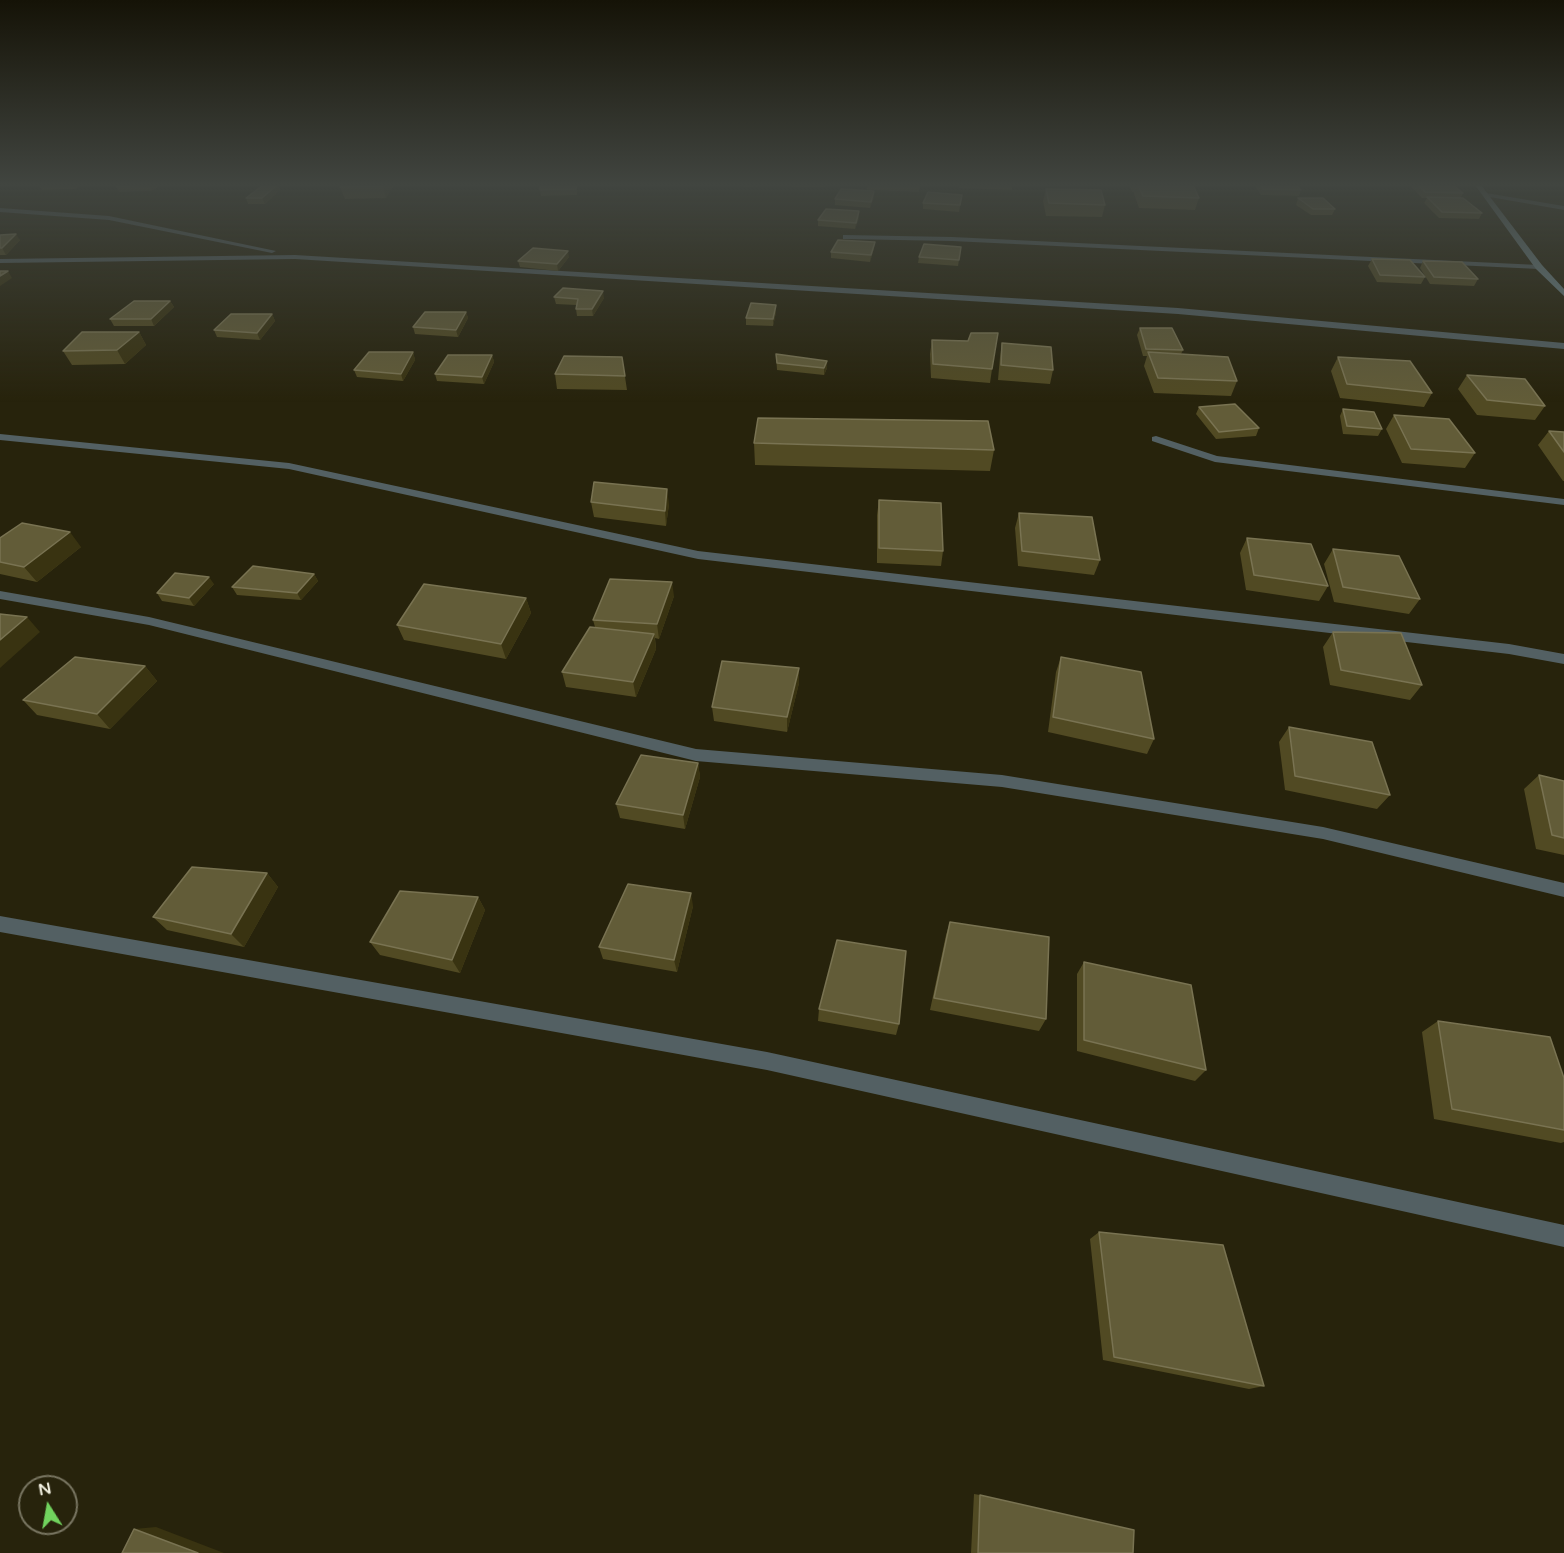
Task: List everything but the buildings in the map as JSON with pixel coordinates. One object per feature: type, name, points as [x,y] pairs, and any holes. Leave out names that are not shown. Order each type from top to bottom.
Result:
[{"type":"street","points":[[0,261],[261,257]]},
{"type":"street","points":[[303,257],[1178,311],[1564,346]]},
{"type":"street","points":[[1339,257],[1539,267]]},
{"type":"street","points":[[1532,257],[1564,294]]},
{"type":"street","points":[[0,437],[289,466],[698,555],[1509,649],[1564,659]]},
{"type":"street","points":[[1156,439],[1215,459],[1564,502]]},
{"type":"street","points":[[0,595],[149,621],[696,755],[1002,782],[1323,833],[1564,890]]},
{"type":"street","points":[[0,924],[767,1061],[1564,1236]]}]
